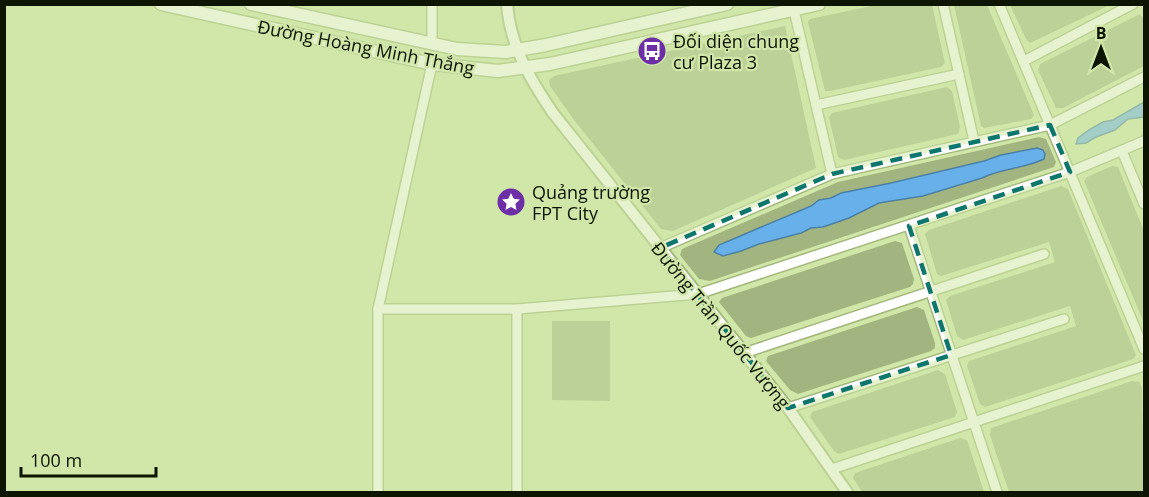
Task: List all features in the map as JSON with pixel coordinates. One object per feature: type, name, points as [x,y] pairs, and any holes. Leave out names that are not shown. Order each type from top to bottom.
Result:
[{"type":"main road","name":"Đường Hoàng Minh Thắng","points":[[161,4],[432,64],[483,70],[525,69],[819,4]]},
{"type":"main road","name":"Đường Hoàng Minh Thắng","points":[[251,4],[269,6],[432,44],[484,51],[517,51],[723,5]]},
{"type":"main road","points":[[723,5],[726,25]]},
{"type":"main road","points":[[264,27],[269,6]]},
{"type":"street","points":[[432,4],[432,44]]},
{"type":"street","name":"Đường Trần Quốc Vượng","points":[[507,4],[517,51],[525,69],[559,122],[788,408],[847,492]]},
{"type":"street","points":[[943,4],[974,141]]},
{"type":"street","points":[[999,4],[1144,349]]},
{"type":"street","points":[[1024,61],[1133,4]]},
{"type":"street","points":[[794,10],[832,174]]},
{"type":"street","points":[[378,492],[378,309],[432,64]]},
{"type":"street","points":[[816,105],[958,74]]},
{"type":"street","points":[[660,248],[832,174],[1050,125],[1144,77]]},
{"type":"street","points":[[378,309],[517,309],[698,294],[1070,172],[1144,141]]},
{"type":"street","points":[[1122,151],[1144,204]]},
{"type":"street","points":[[909,226],[997,492]]},
{"type":"street","points":[[744,353],[1044,254]]},
{"type":"street","points":[[517,309],[517,492]]},
{"type":"street","points":[[788,408],[1064,319]]},
{"type":"street","points":[[832,469],[1144,366]]},
{"type":"highlighted area","points":[[1050,125],[1070,172],[909,226],[951,355],[788,408],[660,248],[832,174]]},
{"type":"green space","points":[[876,5],[932,5],[945,63],[941,67],[825,91],[808,22],[810,19]]},
{"type":"green space","points":[[954,5],[987,5],[1034,115],[1031,119],[984,128],[981,126]]},
{"type":"green space","points":[[1010,5],[1110,5],[1030,43]]},
{"type":"green space","points":[[1140,14],[1144,19],[1144,66],[1063,108],[1056,108],[1038,70],[1040,64]]},
{"type":"green space","points":[[785,26],[816,168],[673,231],[661,229],[574,120],[550,86],[549,80],[554,76]]},
{"type":"green space","points":[[947,87],[952,91],[960,127],[958,134],[844,160],[838,157],[829,117],[832,113]]},
{"type":"green space","points":[[1039,137],[1046,139],[1056,162],[1054,167],[710,281],[699,279],[680,255],[682,249],[838,182]]},
{"type":"green space","points":[[1112,166],[1118,167],[1144,231],[1144,323],[1084,181],[1087,177]]},
{"type":"green space","points":[[1061,186],[1068,189],[1136,355],[1133,359],[985,407],[980,404],[967,366],[969,361],[1076,326],[1070,306],[963,340],[957,336],[946,300],[950,296],[1055,262],[1049,242],[941,276],[937,274],[925,234],[929,230]]},
{"type":"green space","points":[[895,241],[902,243],[914,279],[910,287],[751,338],[746,336],[719,302],[722,298]]},
{"type":"green space","points":[[917,307],[924,310],[935,343],[935,348],[931,351],[798,394],[790,390],[766,361],[768,356]]},
{"type":"green space","points":[[552,321],[610,321],[610,401],[552,400]]},
{"type":"green space","points":[[938,370],[945,374],[957,412],[955,417],[839,454],[834,451],[810,417],[812,412]]},
{"type":"green space","points":[[1132,381],[1139,382],[1142,387],[1144,492],[1009,492],[990,435],[991,428]]},
{"type":"green space","points":[[960,438],[967,440],[984,492],[862,492],[853,478],[855,473]]},
{"type":"water","points":[[1144,102],[1144,117],[1128,119],[1115,130],[1086,143],[1076,144],[1078,138],[1089,130],[1103,122],[1113,120]]},
{"type":"water","points":[[1037,148],[1043,150],[1044,159],[1029,165],[997,172],[923,196],[879,203],[849,218],[823,227],[811,228],[723,256],[714,252],[719,245],[811,206],[819,200]]},
{"type":"place","name":"Đối diện chung cư Plaza 3","points":[[652,51]]},
{"type":"place","name":"Quảng trường FPT City","points":[[511,202]]}]
